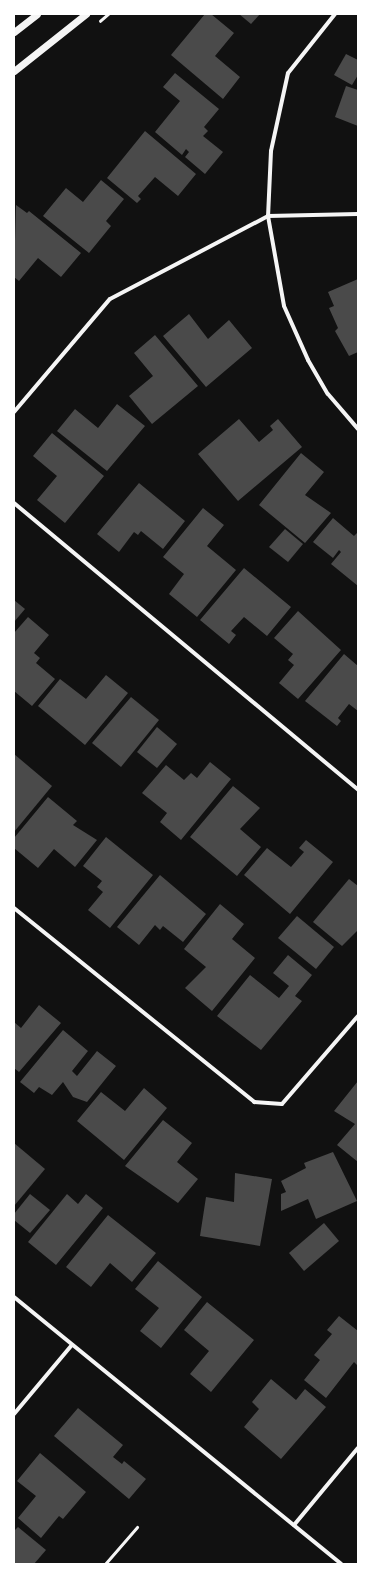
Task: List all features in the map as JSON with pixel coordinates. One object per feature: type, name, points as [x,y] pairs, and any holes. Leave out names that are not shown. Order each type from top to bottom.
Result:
[{"type":"street","points":[[14,32],[37,14]]},
{"type":"street","points":[[14,71],[86,14]]},
{"type":"street","points":[[335,14],[288,73],[270,151],[268,216],[289,318],[328,394],[358,429]]},
{"type":"street","points":[[14,412],[110,299],[215,241],[268,216],[358,214]]},
{"type":"street","points":[[14,503],[358,790]]},
{"type":"street","points":[[14,908],[254,1102],[282,1104],[358,1016]]},
{"type":"street","points":[[14,1297],[341,1564]]},
{"type":"street","points":[[14,1414],[72,1345]]},
{"type":"street","points":[[294,1525],[358,1448]]},
{"type":"lane","points":[[105,1564],[137,1527]]},
{"type":"building","points":[[205,14],[211,14],[234,33],[215,56],[240,77],[223,99],[171,55]]},
{"type":"building","points":[[239,14],[260,14],[251,24]]},
{"type":"building","points":[[346,54],[358,60],[358,75],[352,85],[334,75]]},
{"type":"building","points":[[175,73],[219,109],[204,127],[208,131],[203,136],[223,152],[205,174],[185,157],[189,152],[186,149],[182,155],[155,132],[180,101],[163,87]]},
{"type":"building","points":[[346,86],[358,90],[358,126],[335,117]]},
{"type":"building","points":[[145,131],[196,174],[178,196],[155,177],[138,196],[141,199],[137,203],[107,178]]},
{"type":"building","points":[[101,180],[124,199],[106,221],[111,226],[89,253],[43,216],[66,188],[83,202]]},
{"type":"building","points":[[16,205],[27,213],[29,211],[81,253],[61,277],[38,258],[19,281],[14,277]]},
{"type":"building","points":[[358,279],[358,352],[349,356],[335,331],[338,328],[329,308],[334,306],[328,292]]},
{"type":"building","points":[[189,314],[208,339],[229,320],[252,348],[206,387],[163,336]]},
{"type":"building","points":[[155,335],[198,386],[152,424],[129,396],[153,376],[134,353]]},
{"type":"building","points":[[117,404],[145,426],[107,471],[57,431],[75,409],[98,428]]},
{"type":"building","points":[[239,419],[259,442],[273,430],[270,426],[278,419],[302,447],[238,501],[198,454]]},
{"type":"building","points":[[52,433],[104,476],[65,523],[37,500],[57,476],[33,456]]},
{"type":"building","points":[[301,453],[324,472],[305,495],[331,513],[305,543],[259,505]]},
{"type":"building","points":[[139,483],[185,521],[163,549],[141,531],[138,535],[134,532],[119,552],[97,534]]},
{"type":"building","points":[[203,508],[224,525],[207,546],[236,570],[197,617],[169,594],[184,574],[163,557]]},
{"type":"building","points":[[333,518],[354,536],[358,532],[358,586],[331,564],[341,552],[339,550],[333,558],[313,542]]},
{"type":"building","points":[[285,529],[303,544],[288,562],[269,547]]},
{"type":"building","points":[[244,568],[291,607],[267,636],[244,617],[231,631],[236,635],[229,644],[200,620]]},
{"type":"building","points":[[14,600],[25,609],[14,622]]},
{"type":"building","points":[[298,611],[341,650],[298,699],[279,683],[294,665],[288,660],[293,654],[274,638]]},
{"type":"building","points":[[28,617],[49,635],[34,653],[40,658],[36,663],[55,679],[32,706],[14,691],[14,633]]},
{"type":"building","points":[[344,654],[358,666],[358,711],[349,704],[338,718],[341,721],[337,726],[305,701]]},
{"type":"building","points":[[106,675],[128,693],[85,745],[38,706],[60,679],[86,699]]},
{"type":"building","points":[[131,697],[159,720],[121,767],[92,743]]},
{"type":"building","points":[[157,727],[177,744],[157,768],[137,752]]},
{"type":"building","points":[[14,754],[52,786],[14,832]]},
{"type":"building","points":[[210,762],[231,779],[181,840],[160,822],[167,813],[142,793],[166,765],[184,780],[191,773],[197,778]]},
{"type":"building","points":[[233,786],[260,808],[240,829],[261,847],[237,876],[190,837]]},
{"type":"building","points":[[48,797],[77,821],[73,825],[97,840],[75,867],[54,849],[38,868],[14,848],[14,838]]},
{"type":"building","points":[[106,837],[153,875],[110,928],[88,910],[103,892],[97,887],[102,881],[83,866]]},
{"type":"building","points":[[306,840],[333,862],[290,914],[244,875],[267,848],[291,867],[304,852],[299,848]]},
{"type":"building","points":[[160,875],[206,914],[183,942],[163,926],[160,930],[155,925],[139,945],[117,927]]},
{"type":"building","points":[[349,879],[358,886],[358,930],[342,946],[313,922]]},
{"type":"building","points":[[220,904],[244,924],[232,939],[255,958],[212,1011],[185,988],[206,967],[184,949]]},
{"type":"building","points":[[297,916],[334,947],[316,969],[278,938]]},
{"type":"building","points":[[288,955],[312,975],[295,996],[302,1001],[261,1050],[217,1016],[250,975],[279,998],[289,986],[273,973]]},
{"type":"building","points":[[39,1005],[61,1023],[19,1072],[14,1068],[14,1022],[21,1028]]},
{"type":"building","points":[[63,1030],[88,1051],[72,1071],[77,1076],[97,1051],[116,1066],[87,1102],[73,1097],[63,1082],[52,1095],[39,1087],[34,1093],[20,1082]]},
{"type":"building","points":[[358,1081],[358,1162],[337,1145],[355,1124],[334,1111]]},
{"type":"building","points":[[144,1088],[167,1108],[124,1160],[77,1121],[101,1092],[125,1111]]},
{"type":"building","points":[[163,1120],[192,1143],[177,1162],[198,1179],[178,1203],[125,1166]]},
{"type":"building","points":[[14,1143],[45,1169],[14,1206]]},
{"type":"building","points":[[333,1152],[357,1201],[316,1219],[308,1199],[281,1211],[281,1194],[286,1192],[281,1181],[306,1168],[304,1163]]},
{"type":"building","points":[[235,1173],[272,1179],[260,1246],[200,1236],[206,1197],[234,1202]]},
{"type":"building","points":[[30,1194],[50,1210],[30,1233],[14,1220],[14,1214]]},
{"type":"building","points":[[67,1194],[78,1204],[86,1194],[103,1208],[56,1265],[28,1242]]},
{"type":"building","points":[[108,1215],[156,1253],[132,1282],[110,1263],[91,1287],[66,1267]]},
{"type":"building","points":[[324,1223],[339,1241],[304,1271],[289,1253]]},
{"type":"building","points":[[158,1261],[202,1297],[161,1348],[140,1331],[159,1308],[135,1289]]},
{"type":"building","points":[[207,1302],[254,1340],[211,1392],[190,1374],[209,1351],[184,1330]]},
{"type":"building","points":[[339,1316],[358,1331],[358,1366],[354,1362],[326,1398],[304,1380],[320,1360],[314,1355],[332,1334],[327,1330]]},
{"type":"building","points":[[271,1379],[296,1400],[305,1389],[326,1407],[281,1459],[244,1427],[259,1409],[252,1402]]},
{"type":"building","points":[[78,1408],[123,1445],[113,1457],[122,1464],[124,1461],[146,1479],[129,1499],[54,1436]]},
{"type":"building","points":[[40,1453],[86,1492],[63,1519],[59,1516],[41,1538],[18,1518],[36,1496],[17,1481]]},
{"type":"building","points":[[18,1527],[46,1550],[34,1564],[14,1564],[14,1531]]}]
